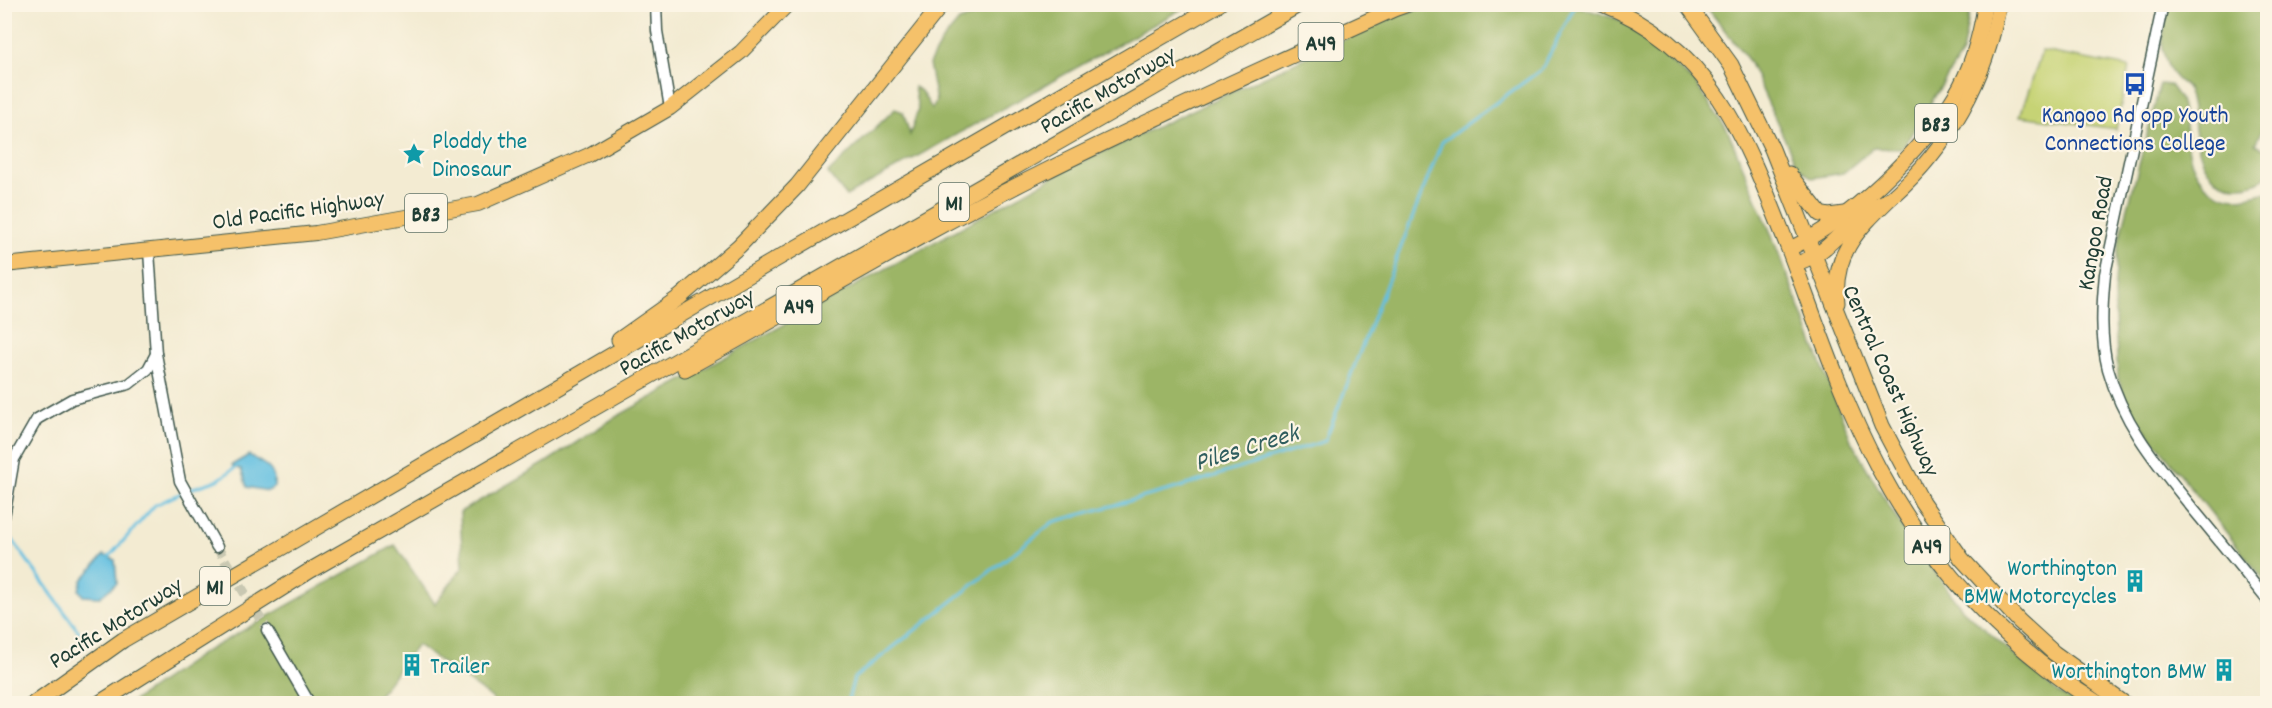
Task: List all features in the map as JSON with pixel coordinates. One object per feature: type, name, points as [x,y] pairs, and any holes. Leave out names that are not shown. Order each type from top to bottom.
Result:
[{"type":"highway","points":[[611,355],[613,345],[680,297],[739,246],[797,186],[942,4]]},
{"type":"highway","name":"Pacific Motorway","points":[[33,704],[123,640],[1219,4]]},
{"type":"highway","name":"Pacific Motorway","points":[[99,704],[311,570],[1300,4]]},
{"type":"highway","name":"A49","points":[[608,401],[632,398],[976,207],[1040,174],[1206,95],[1408,4]]},
{"type":"highway","name":"A49","points":[[1602,4],[1624,13],[1660,36],[1707,81],[1739,129],[1789,249]]},
{"type":"highway","name":"A49","points":[[1687,4],[1731,65],[1772,148],[1808,240]]},
{"type":"highway","points":[[1772,148],[1798,188],[1820,214],[1828,216],[1844,214]]},
{"type":"highway","points":[[1841,324],[1836,292],[1839,266],[1858,231],[1889,199]]},
{"type":"highway","name":"Central Coast Highway","points":[[1808,240],[1879,418],[1922,502],[1962,559],[1995,597],[2054,653],[2126,704]]},
{"type":"highway","name":"Central Coast Highway","points":[[1789,249],[1863,437],[1886,482],[1923,540],[1990,618],[2042,664],[2099,704]]},
{"type":"main road","name":"Old Pacific Highway","points":[[4,265],[316,233],[478,204],[589,155],[670,108],[741,52],[788,4]]},
{"type":"main road","name":"B83","points":[[1789,249],[1808,240],[1844,214],[1906,159],[1925,138],[1955,95],[1973,53],[1985,4]]},
{"type":"main road","name":"B83","points":[[1795,265],[1815,255],[1868,208],[1889,199],[1931,156],[1958,119],[1980,73],[1995,26],[1999,4]]},
{"type":"street","points":[[656,4],[657,31],[670,108]]},
{"type":"street","name":"Kangoo Road","points":[[2163,4],[2105,274],[2102,312],[2104,346],[2114,389],[2127,419],[2149,454],[2268,601]]},
{"type":"street","points":[[149,251],[156,354],[180,481],[217,547]]},
{"type":"street","points":[[4,517],[14,459],[37,419],[72,399],[129,384],[148,369],[156,354]]},
{"type":"street","points":[[267,630],[310,704]]},
{"type":"green space","points":[[1435,4],[1573,5],[1623,21],[1694,82],[1727,129],[1770,231],[1852,443],[1902,528],[1963,610],[2058,693],[2077,703],[495,704],[492,698],[417,645],[373,703],[129,704],[203,653],[395,545],[435,604],[463,567],[460,512],[545,463],[614,418],[1073,166],[1394,16]]},
{"type":"green space","points":[[2170,4],[2267,5],[2268,97],[2262,109],[2267,113],[2267,120],[2255,144],[2267,151],[2268,168],[2267,175],[2259,181],[2245,186],[2222,183],[2211,174],[2205,165],[2198,145],[2187,89],[2171,72],[2164,54],[2163,33]]},
{"type":"green space","points":[[1009,5],[1189,5],[846,196],[828,173],[895,109],[903,112],[910,135],[918,109],[914,87],[921,91],[932,109],[936,101],[929,64],[942,41],[959,21]]},
{"type":"green space","points":[[1705,5],[1971,5],[1962,53],[1902,149],[1873,148],[1843,173],[1812,178],[1797,166],[1749,61]]},
{"type":"green space","points":[[2042,51],[2129,67],[2116,129],[2020,116]]},
{"type":"green space","points":[[2160,84],[2170,85],[2180,100],[2188,148],[2201,180],[2211,189],[2232,198],[2267,192],[2267,584],[2130,410],[2118,378],[2114,294],[2118,246]]},
{"type":"water","points":[[249,455],[271,471],[274,487],[268,491],[247,487],[241,469],[232,465]]},
{"type":"water","points":[[104,555],[115,560],[117,583],[100,597],[83,596],[79,590],[82,580]]},
{"type":"waterway","name":"Piles Creek","points":[[847,704],[854,678],[1053,522],[1177,488],[1325,441],[1442,142],[1542,69],[1576,4]]},
{"type":"waterway","points":[[109,557],[155,505],[190,489],[218,480],[235,468]]},
{"type":"waterway","points":[[11,538],[84,639]]},
{"type":"tunnel","points":[[217,547],[267,630]]},
{"type":"place","name":"Kangoo Rd opp Youth Connections College","points":[[2135,84]]},
{"type":"place","name":"Ploddy the Dinosaur","points":[[414,154]]},
{"type":"place","name":"Worthington BMW Motorcycles","points":[[2135,581]]},
{"type":"place","name":"Trailer","points":[[412,665]]},
{"type":"place","name":"Worthington BMW","points":[[2224,670]]}]
